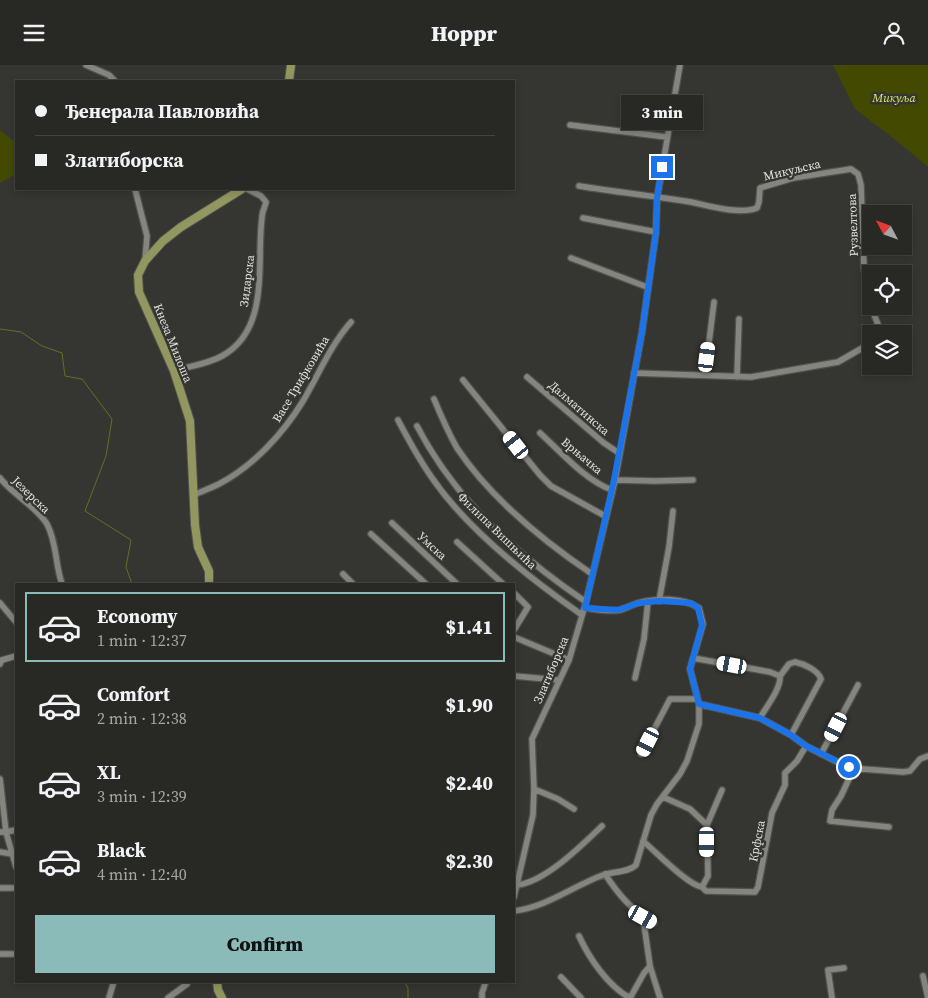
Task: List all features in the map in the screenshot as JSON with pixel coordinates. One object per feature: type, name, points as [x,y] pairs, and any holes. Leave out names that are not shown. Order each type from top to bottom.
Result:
[{"type":"street","points":[[86,65],[109,75],[114,80]]},
{"type":"street","points":[[289,80],[291,65]]},
{"type":"street","name":"Златиборска","points":[[515,894],[533,815],[532,739],[569,660],[586,605],[612,491],[642,332],[656,232],[657,198],[680,65]]},
{"type":"street","points":[[570,125],[667,137]]},
{"type":"street","name":"Микуљска","points":[[657,198],[712,207],[750,210],[756,208],[759,203],[760,188],[793,178],[851,169],[858,174]]},
{"type":"street","name":"Рузвелтова","points":[[858,174],[861,185],[864,267],[870,305],[878,325]]},
{"type":"street","points":[[579,186],[657,198]]},
{"type":"street","points":[[135,190],[147,236],[145,261]]},
{"type":"street","name":"Кнеза Милоша","points":[[209,583],[209,571],[198,547],[195,525],[190,421],[174,371],[139,292],[138,275],[145,261],[163,241],[180,227],[240,190]]},
{"type":"street","name":"Зидарска","points":[[174,371],[214,360],[224,355],[238,342],[251,322],[256,307],[261,264],[262,215],[266,202],[261,196],[249,190]]},
{"type":"street","points":[[583,218],[656,232]]},
{"type":"street","points":[[571,258],[647,287]]},
{"type":"street","points":[[705,375],[714,302]]},
{"type":"street","points":[[738,377],[739,319]]},
{"type":"street","name":"Васе Трифковића","points":[[194,495],[219,484],[255,459],[280,432],[302,402],[330,349],[351,322]]},
{"type":"street","points":[[634,373],[752,377],[838,362],[862,348]]},
{"type":"street","name":"Далматинска","points":[[528,377],[604,443],[619,453]]},
{"type":"street","points":[[463,380],[551,486],[605,516]]},
{"type":"street","points":[[434,399],[458,449],[477,474],[528,525],[559,552],[592,574]]},
{"type":"street","name":"Филипа Вишњића","points":[[398,420],[432,478],[458,510],[524,572],[582,615]]},
{"type":"street","points":[[417,426],[452,483],[479,513],[526,558],[586,605],[618,610],[648,601],[691,603],[698,608],[702,625],[690,669],[698,702],[699,724],[687,761],[680,774],[656,804],[651,815],[636,865],[632,869],[605,874],[542,903],[515,911]]},
{"type":"street","name":"Врњачка","points":[[540,433],[593,480],[612,491]]},
{"type":"street","name":"Језерска","points":[[0,478],[46,522],[53,538],[57,571],[62,583]]},
{"type":"street","points":[[614,480],[693,480]]},
{"type":"street","points":[[659,601],[669,547],[673,511]]},
{"type":"street","name":"Умска","points":[[392,523],[456,583]]},
{"type":"street","points":[[371,534],[425,583]]},
{"type":"street","points":[[457,542],[502,583]]},
{"type":"street","points":[[343,574],[352,583]]},
{"type":"street","points":[[515,594],[528,607],[515,628]]},
{"type":"street","points":[[635,678],[644,639],[648,601]]},
{"type":"street","points":[[0,603],[15,621]]},
{"type":"street","points":[[515,637],[569,660]]},
{"type":"street","points":[[1,661],[15,656]]},
{"type":"street","points":[[693,658],[770,672],[780,676]]},
{"type":"street","points":[[760,718],[775,692],[780,676],[790,664],[795,662],[817,673],[821,679],[791,735]]},
{"type":"street","points":[[515,676],[558,680]]},
{"type":"street","points":[[821,755],[858,685]]},
{"type":"street","points":[[641,754],[670,699],[698,702],[760,718],[791,735],[821,755],[849,767],[903,772],[910,771],[920,759],[928,757]]},
{"type":"street","name":"Крфска","points":[[702,887],[707,891],[753,893],[757,891],[772,813],[785,785],[785,773],[797,761],[806,746]]},
{"type":"street","points":[[854,768],[842,796],[832,810],[830,821],[889,827]]},
{"type":"street","points":[[0,779],[3,832],[15,864]]},
{"type":"street","points":[[534,789],[558,799],[574,809]]},
{"type":"street","points":[[643,841],[686,878],[698,887],[702,887],[708,876],[707,825],[722,790]]},
{"type":"street","points":[[663,797],[690,809],[707,825]]},
{"type":"street","points":[[518,885],[532,882],[568,857],[602,826]]},
{"type":"street","points":[[0,852],[12,854]]},
{"type":"street","points":[[605,874],[619,895],[643,917],[654,923]]},
{"type":"street","points":[[0,888],[15,888]]},
{"type":"street","points":[[643,917],[650,965],[660,998]]},
{"type":"street","points":[[580,936],[589,955],[599,969],[628,998],[650,965]]},
{"type":"street","points":[[0,954],[15,954]]},
{"type":"street","points":[[832,998],[828,970],[844,968]]},
{"type":"street","points":[[923,976],[928,998]]},
{"type":"street","points":[[561,977],[581,998]]},
{"type":"street","points":[[110,998],[114,983]]},
{"type":"street","points":[[218,983],[222,998]]},
{"type":"street","points":[[482,998],[485,983]]},
{"type":"street","points":[[168,998],[188,984]]},
{"type":"green space","name":"Микуља","points":[[833,65],[928,65],[928,167],[855,109]]},
{"type":"green space","points":[[0,130],[15,142],[15,175],[0,183]]},
{"type":"waterway","points":[[0,329],[21,332],[42,346],[62,353],[65,376],[82,379],[112,419],[106,456],[85,511],[131,540],[126,567],[132,583]]},
{"type":"waterway","points":[[405,983],[408,988],[408,998]]},
{"type":"route","points":[[662,167],[657,198],[656,232],[642,332],[612,491],[585,608],[618,610],[648,601],[682,601],[691,603],[698,608],[702,625],[702,631],[690,669],[699,704],[760,718],[791,735],[806,746],[849,767]]}]
